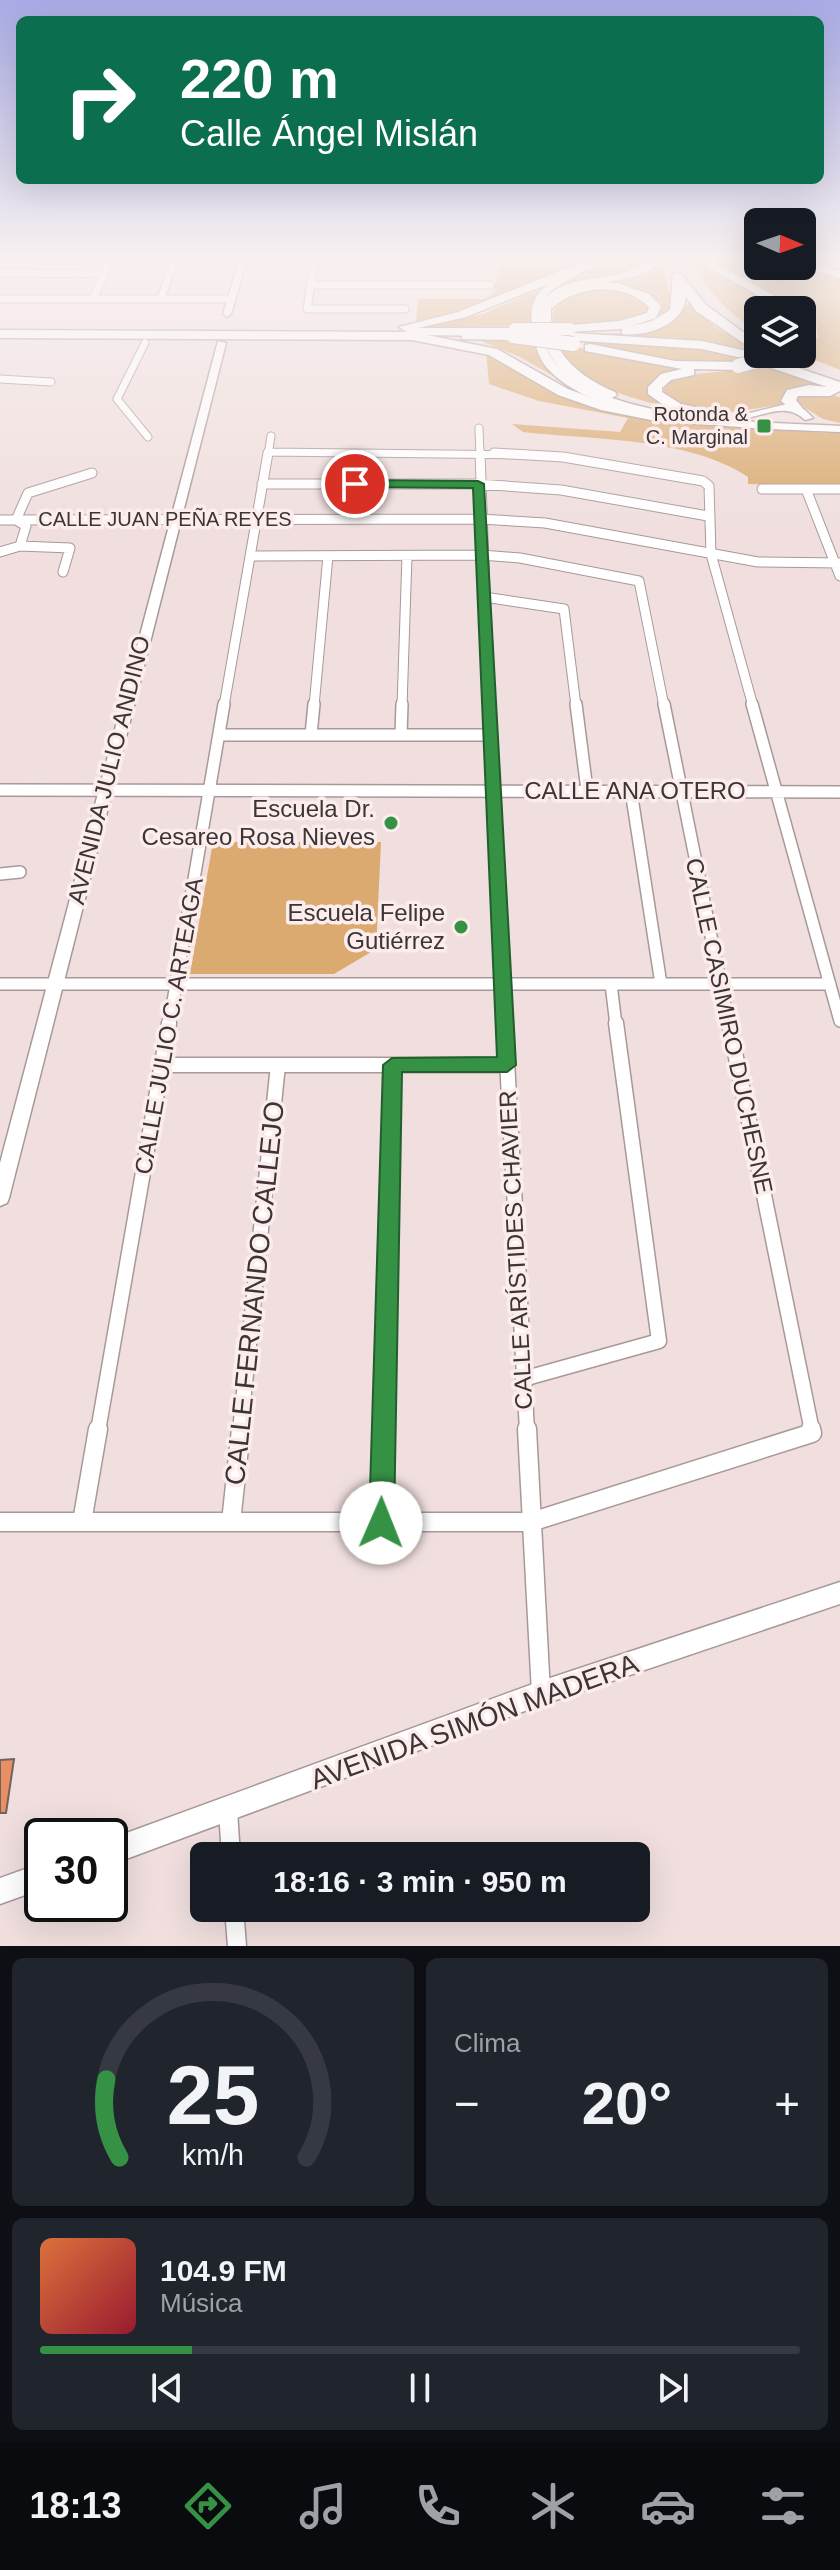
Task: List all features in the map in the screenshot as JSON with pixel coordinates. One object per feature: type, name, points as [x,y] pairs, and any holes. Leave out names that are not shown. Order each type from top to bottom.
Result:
[{"type":"highway","points":[[475,348],[493,352],[563,392],[606,407],[656,417],[710,418]]},
{"type":"highway","points":[[552,348],[554,358],[575,378],[618,398],[710,418]]},
{"type":"highway","points":[[614,348],[675,365],[738,366]]},
{"type":"highway","points":[[714,348],[840,386]]},
{"type":"highway","points":[[710,418],[664,403],[655,394],[655,387],[673,375],[744,364]]},
{"type":"highway","points":[[816,366],[840,376]]},
{"type":"highway","points":[[800,368],[840,386]]},
{"type":"highway","points":[[802,418],[787,399],[795,392],[814,389],[840,394]]},
{"type":"street","points":[[143,348],[117,399],[148,437]]},
{"type":"street","name":"AVENIDA JULIO ANDINO","points":[[0,1198],[173,518],[220,348]]},
{"type":"street","points":[[543,348],[548,364],[578,388],[607,401],[710,418],[802,418]]},
{"type":"street","points":[[0,379],[51,382]]},
{"type":"street","points":[[766,417],[781,407],[802,418],[840,428]]},
{"type":"street","name":"CALLE ARÍSTIDES CHAVIER","points":[[479,428],[478,484],[490,735],[541,1693]]},
{"type":"street","name":"CALLE JULIO C. ARTEAGA","points":[[82,1522],[164,1065],[271,436]]},
{"type":"street","points":[[268,452],[478,452],[563,457],[703,481],[709,488],[711,554],[840,1021]]},
{"type":"street","points":[[20,546],[26,526],[16,520],[28,493],[92,473]]},
{"type":"street","points":[[262,484],[478,484],[561,490],[708,516]]},
{"type":"street","points":[[762,489],[840,489]]},
{"type":"street","points":[[806,489],[840,576]]},
{"type":"street","name":"CALLE JUAN PEÑA REYES","points":[[0,520],[480,519],[545,523],[758,562],[837,563]]},
{"type":"street","points":[[0,552],[20,546],[70,548],[63,572]]},
{"type":"street","points":[[250,556],[482,555]]},
{"type":"street","name":"CALLE CASIMIRO DUCHESNE","points":[[482,555],[520,558],[639,581],[812,1433],[531,1522]]},
{"type":"street","points":[[311,735],[328,556]]},
{"type":"street","points":[[401,735],[407,556]]},
{"type":"street","points":[[484,597],[564,609],[587,790]]},
{"type":"street","points":[[219,735],[490,735]]},
{"type":"street","name":"CALLE ANA OTERO","points":[[0,790],[838,792]]},
{"type":"street","points":[[631,791],[661,984]]},
{"type":"street","points":[[0,874],[20,872]]},
{"type":"street","points":[[0,984],[830,984]]},
{"type":"street","points":[[523,1379],[659,1341],[611,984]]},
{"type":"street","points":[[164,1065],[507,1065]]},
{"type":"street","name":"CALLE FERNANDO CALLEJO","points":[[231,1522],[278,1065]]},
{"type":"street","points":[[381,1523],[392,1065]]},
{"type":"street","points":[[0,1522],[531,1522]]},
{"type":"street","name":"AVENIDA SIMÓN MADERA","points":[[128,1846],[541,1693],[840,1593]]},
{"type":"street","points":[[228,1811],[230,1842]]},
{"type":"street","points":[[0,1891],[24,1882]]},
{"type":"street","points":[[235,1922],[237,1946]]},
{"type":"shaded area","points":[[498,348],[539,348],[541,356],[583,393]]},
{"type":"shaded area","points":[[561,348],[580,348],[689,368],[655,383],[666,405],[662,406],[617,393],[588,379],[566,358]]},
{"type":"shaded area","points":[[607,348],[702,348],[744,357],[744,361],[687,364]]},
{"type":"shaded area","points":[[816,348],[840,348],[840,370],[816,360]]},
{"type":"shaded area","points":[[486,351],[578,399],[783,431],[840,433],[840,487],[748,484],[748,477],[724,464],[669,447],[523,432],[512,424],[620,432],[628,418],[539,401],[489,384]]},
{"type":"shaded area","points":[[777,368],[840,389],[840,393],[816,388],[790,391],[782,400],[785,405],[720,413],[703,412],[674,403],[663,391],[667,383],[687,375]]},
{"type":"shaded area","points":[[824,393],[840,397],[840,423],[823,419],[794,401],[795,396]]},
{"type":"shaded area","points":[[213,842],[381,842],[376,949],[334,974],[190,974]]},
{"type":"building","points":[[14,1759],[6,1813],[0,1813],[0,1760]]},
{"type":"place","name":"Rotonda & C. Marginal","points":[[764,426]]},
{"type":"place","name":"Escuela Dr. Cesareo Rosa Nieves","points":[[391,823]]},
{"type":"place","name":"Escuela Felipe Gutiérrez","points":[[461,927]]},
{"type":"route","points":[[355,484],[478,484],[507,1065],[392,1065],[381,1523]]}]
